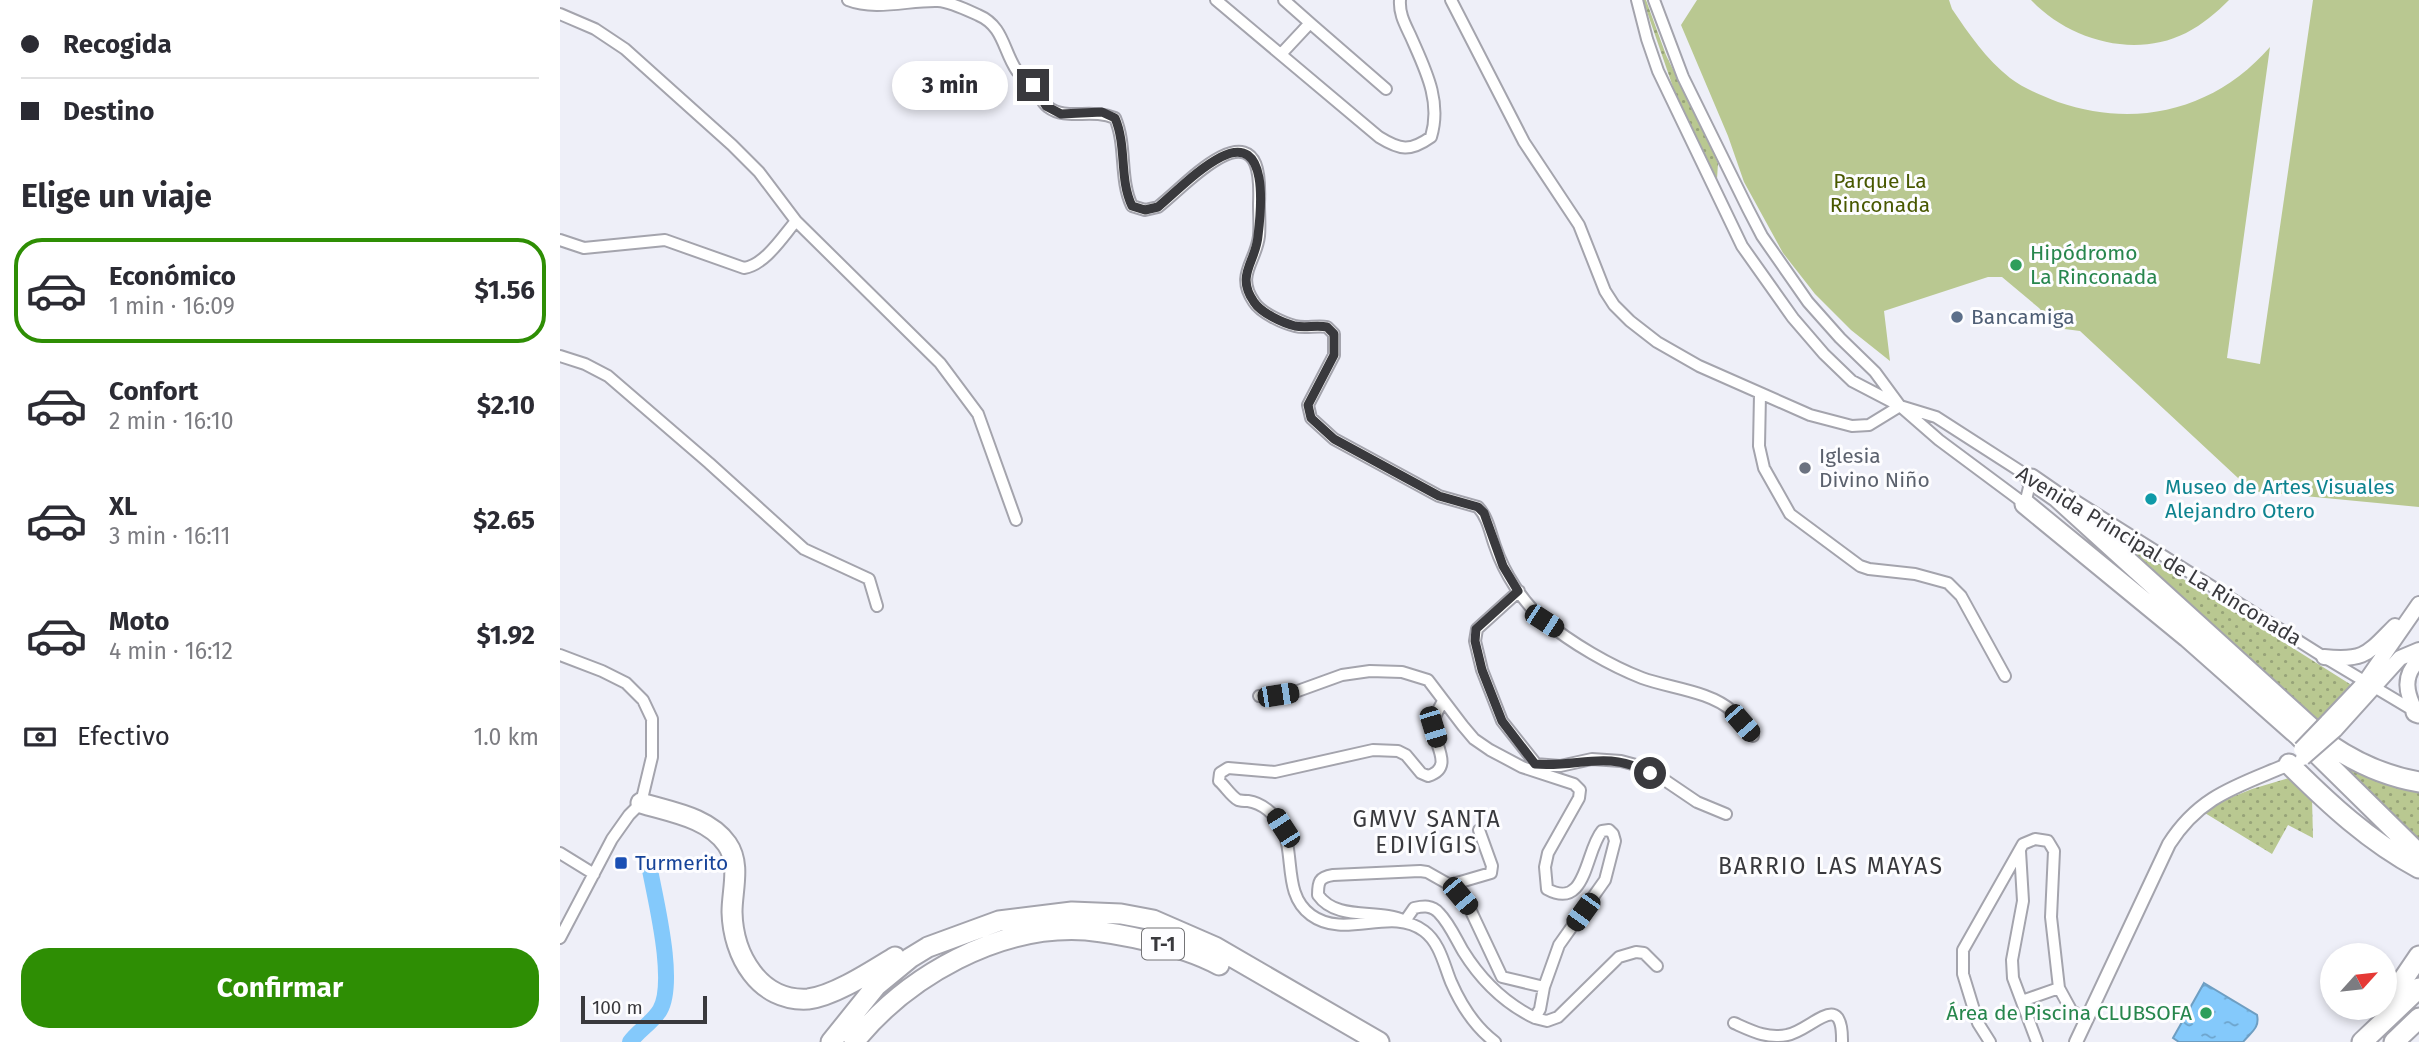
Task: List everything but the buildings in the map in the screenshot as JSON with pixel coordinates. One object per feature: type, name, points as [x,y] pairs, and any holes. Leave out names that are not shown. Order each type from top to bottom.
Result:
[{"type":"highway","points":[[2031,479],[2066,506],[2330,745],[2384,775],[2419,782]]},
{"type":"highway","points":[[2025,504],[2187,637],[2299,736],[2419,868]]},
{"type":"highway","points":[[2297,758],[2355,824],[2410,856],[2419,875]]},
{"type":"highway","points":[[641,803],[691,818],[717,833],[728,845],[735,876],[732,913],[737,947],[753,975],[766,987],[786,995],[811,999],[853,982],[925,939],[970,922],[986,919],[999,921]]},
{"type":"highway","name":"T-1","points":[[831,1042],[859,1006],[893,971],[910,958],[942,942],[999,921],[1072,912],[1121,914],[1153,920],[1215,947],[1379,1042]]},
{"type":"highway","name":"T-1","points":[[854,1042],[907,990],[953,961],[996,943],[1049,933],[1085,930],[1133,937],[1203,956],[1354,1042]]},
{"type":"highway","points":[[2398,987],[2419,956]]},
{"type":"highway","points":[[2360,1042],[2419,988]]},
{"type":"highway","points":[[2394,1042],[2419,1018]]},
{"type":"highway","points":[[2360,1042],[2375,1020]]},
{"type":"main road","points":[[2324,657],[2346,659],[2364,655],[2417,606]]},
{"type":"main road","points":[[2369,684],[2417,606]]},
{"type":"main road","points":[[2297,758],[2369,684],[2400,658],[2419,650]]},
{"type":"main road","points":[[2418,712],[2408,693],[2406,680],[2419,660]]},
{"type":"street","points":[[848,0],[855,3],[940,1],[981,16],[992,23],[1002,36],[1017,70],[1033,85],[1046,106],[1061,114],[1102,112],[1115,118],[1121,131],[1126,193],[1132,206],[1145,210],[1158,207],[1224,155],[1240,152],[1250,155],[1257,165],[1261,182],[1258,239],[1245,273],[1252,300],[1259,309],[1297,327],[1327,327],[1334,334],[1334,355],[1308,405],[1311,418],[1334,439],[1439,496],[1478,507],[1487,521],[1503,566],[1518,591],[1544,621],[1608,664],[1731,710],[1753,736]]},
{"type":"street","points":[[1216,0],[1379,137],[1394,146],[1410,148],[1431,137],[1434,128],[1433,91],[1401,15],[1400,0]]},
{"type":"street","points":[[1284,0],[1386,89]]},
{"type":"street","points":[[1451,0],[1524,142],[1579,225],[1597,276],[1615,306],[1630,321],[1657,342],[1699,366],[1810,415],[1852,426],[1869,425],[1900,406]]},
{"type":"street","name":"Avenida Principal de La Rinconada","points":[[1637,0],[1658,71],[1742,246],[1793,318],[1852,381],[1900,406],[1936,417],[2031,479],[2061,491],[2324,657],[2418,712]]},
{"type":"street","name":"Avenida Principal de La Rinconada","points":[[1654,0],[1683,77],[1762,236],[1808,302],[1875,372],[1900,406],[1939,440],[2025,504]]},
{"type":"street","points":[[560,15],[595,29],[635,58],[759,172],[796,221],[940,363],[978,414],[1016,520]]},
{"type":"street","points":[[1282,53],[1310,23]]},
{"type":"street","points":[[560,240],[584,248],[665,240],[744,268],[762,260],[796,221]]},
{"type":"street","points":[[560,356],[585,364],[608,376],[804,549],[869,579],[877,606]]},
{"type":"street","points":[[1760,394],[1759,446],[1764,468],[1790,514],[1860,566],[1915,574],[1948,583],[1961,596],[2005,676]]},
{"type":"street","points":[[2025,504],[2031,479]]},
{"type":"street","points":[[1518,591],[1476,629],[1475,641],[1482,670],[1502,721],[1544,774]]},
{"type":"street","points":[[560,655],[626,683],[643,700],[652,719],[652,757],[641,803],[612,839],[560,938]]},
{"type":"street","points":[[1259,696],[1295,692],[1342,675],[1370,671],[1402,673],[1429,680],[1474,739],[1522,767],[1574,784],[1580,790],[1579,798],[1548,853],[1545,867],[1547,889],[1562,896],[1574,891],[1585,874],[1597,837],[1602,831],[1609,830],[1615,841],[1605,880],[1559,946],[1535,1018]]},
{"type":"street","points":[[1405,921],[1351,925],[1329,923],[1310,915],[1297,898],[1292,883],[1283,828],[1275,816],[1259,804],[1239,801],[1219,781],[1220,773],[1228,768],[1275,772],[1373,750],[1398,751],[1406,755],[1421,773],[1428,776],[1440,769],[1443,759],[1433,727],[1443,701]]},
{"type":"street","points":[[2076,1042],[2169,844],[2182,825],[2199,808],[2224,791],[2297,758]]},
{"type":"street","points":[[1535,764],[1560,766],[1592,759],[1621,761],[1636,765],[1697,802],[1726,814]]},
{"type":"street","points":[[1450,885],[1491,873],[1492,866],[1479,830]]},
{"type":"street","points":[[1990,1042],[1978,1023],[1963,974],[1964,950],[2023,844],[2035,839],[2048,841],[2054,851],[2050,916],[2059,988],[2071,1010],[2085,1020]]},
{"type":"street","points":[[2020,850],[2023,901],[2011,960],[2013,978],[2037,1042]]},
{"type":"street","points":[[560,853],[594,874]]},
{"type":"street","points":[[1495,1042],[1465,1010],[1433,939],[1424,930],[1394,915],[1369,915],[1328,906],[1318,895],[1318,881],[1327,876],[1427,872],[1450,885],[1469,907],[1502,977],[1544,987]]},
{"type":"street","points":[[1405,921],[1414,908],[1425,905],[1433,908],[1440,914],[1469,961],[1488,985],[1515,1008],[1547,1021],[1558,1017],[1619,957],[1644,953],[1657,966]]},
{"type":"street","points":[[2022,1000],[2059,988]]},
{"type":"street","points":[[1734,1023],[1765,1036],[1786,1036],[1800,1032],[1818,1017],[1833,1015],[1839,1017],[1842,1023],[1842,1042]]},
{"type":"green space","points":[[1643,0],[1646,0],[1666,55],[1718,163],[1717,179],[1674,90]]},
{"type":"green space","name":"Hipódromo La Rinconada","points":[[1697,0],[1949,0],[1952,9],[1978,46],[2015,82],[2058,102],[2117,114],[2173,108],[2200,99],[2225,86],[2248,69],[2270,47],[2227,358],[2260,364],[2313,0],[2419,0],[2419,507],[2252,491],[2080,331],[2057,328],[2039,308],[2002,277],[1988,277],[1884,311],[1890,361],[1851,330],[1815,294],[1783,253],[1744,182],[1728,136],[1681,25]]},
{"type":"green space","points":[[2031,0],[2229,0],[2209,18],[2186,33],[2166,41],[2124,45],[2083,35],[2064,26]]},
{"type":"green space","points":[[2102,528],[2353,686],[2319,724]]},
{"type":"green space","points":[[2323,751],[2419,787],[2419,847]]},
{"type":"green space","points":[[2289,778],[2312,798],[2313,838],[2288,825],[2272,854],[2200,810],[2252,789]]},
{"type":"water","name":"Área de Piscina CLUBSOFA","points":[[2204,983],[2257,1015],[2256,1027],[2243,1042],[2179,1042],[2173,1038]]},
{"type":"waterway","points":[[630,1042],[660,1010],[666,981],[660,921],[650,870]]},
{"type":"place","name":"Hipódromo La Rinconada","points":[[2016,265]]},
{"type":"place","name":"Bancamiga","points":[[1957,317]]},
{"type":"place","name":"Iglesia Divino Niño","points":[[1805,468]]},
{"type":"place","name":"Museo de Artes Visuales Alejandro Otero","points":[[2151,499]]},
{"type":"place","name":"Turmerito","points":[[621,863]]},
{"type":"place","name":"Área de Piscina CLUBSOFA","points":[[2206,1013]]},
{"type":"district","name":"GMVV SANTA EDIVÍGIS","points":[[1427,832]]},
{"type":"district","name":"BARRIO LAS MAYAS","points":[[1831,866]]},
{"type":"route","points":[[1033,85],[1046,106],[1061,114],[1102,112],[1115,118],[1121,131],[1126,193],[1132,206],[1145,210],[1158,207],[1224,155],[1240,152],[1250,155],[1257,165],[1261,182],[1258,239],[1245,273],[1252,300],[1259,309],[1297,327],[1319,325],[1327,327],[1334,334],[1334,355],[1308,405],[1311,418],[1334,439],[1439,496],[1478,507],[1484,513],[1503,566],[1518,591],[1476,629],[1475,641],[1482,670],[1502,721],[1535,764],[1560,766],[1592,759],[1621,761],[1650,773]]},
{"type":"park label","name":"Parque La Rinconada","points":[[1880,193]]}]
